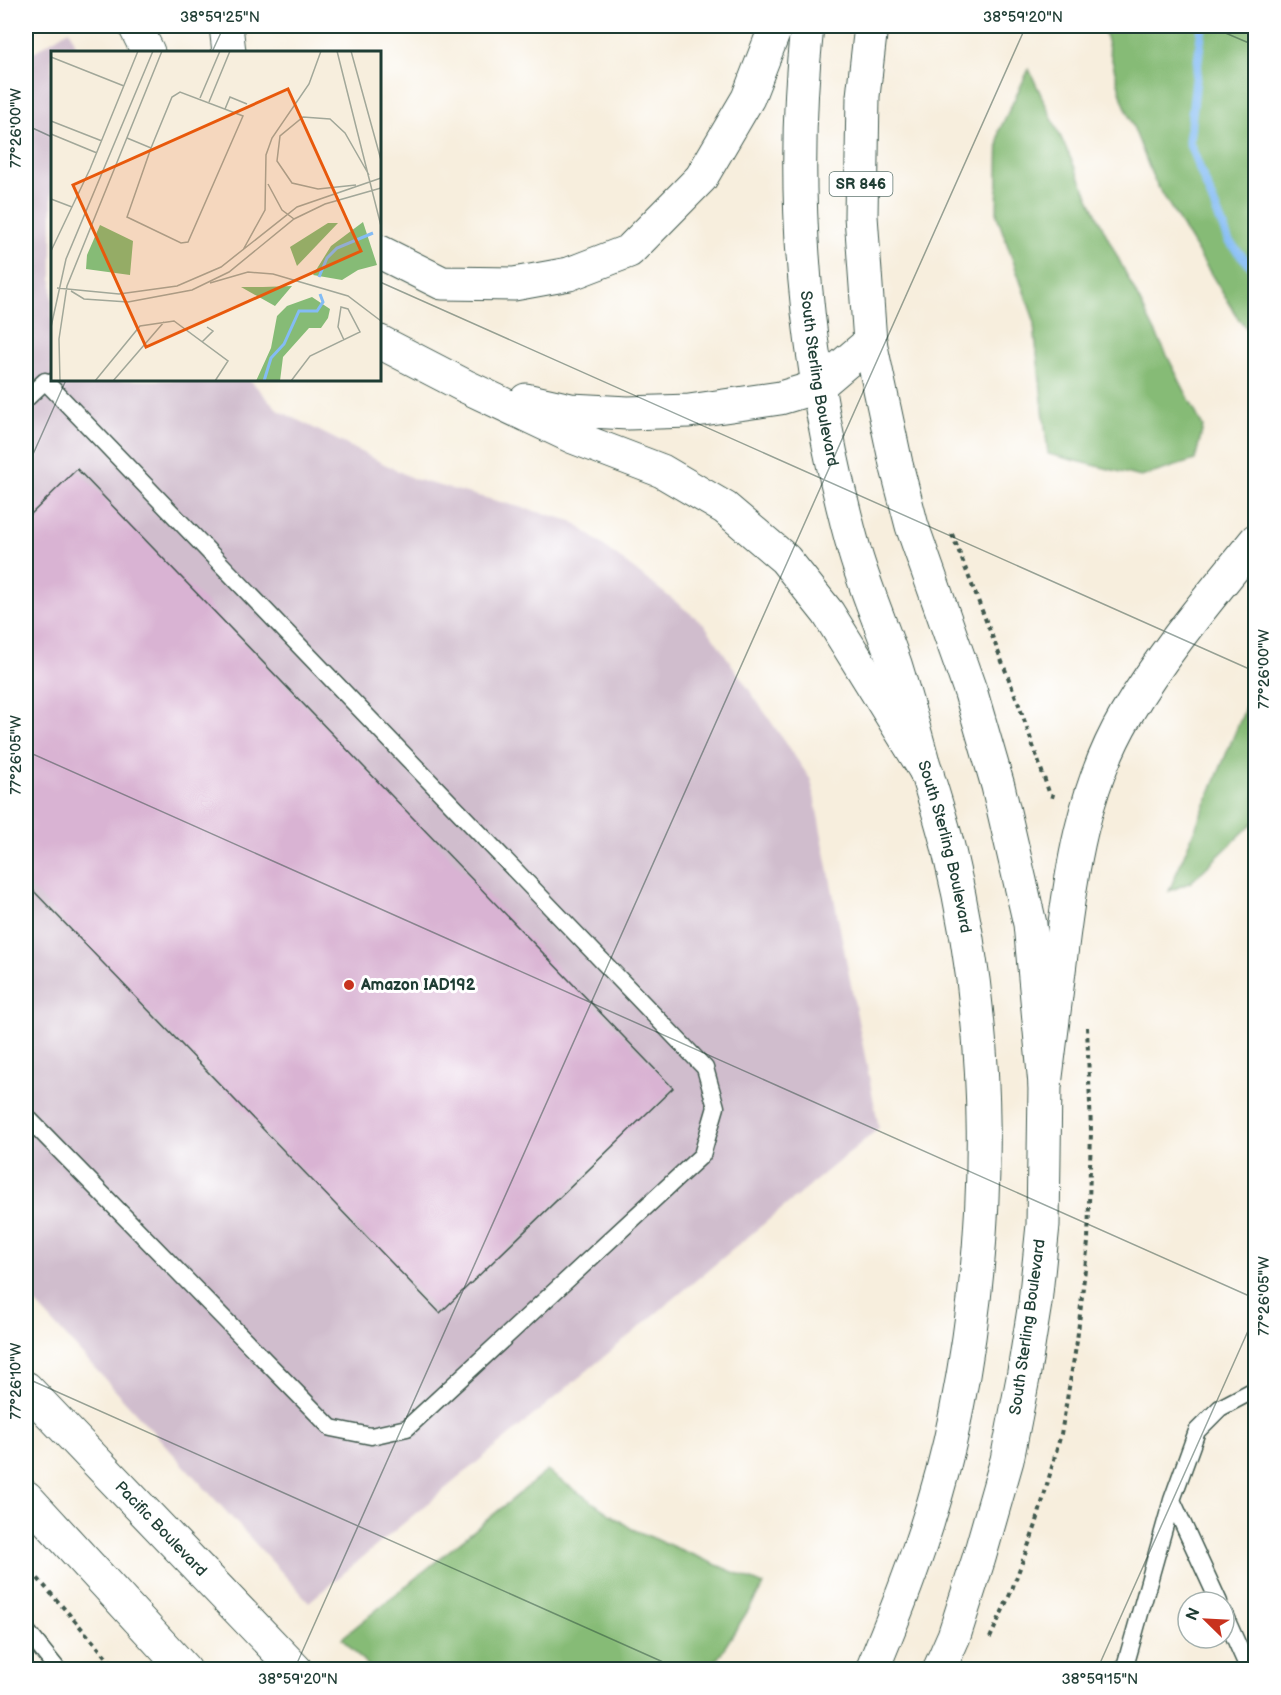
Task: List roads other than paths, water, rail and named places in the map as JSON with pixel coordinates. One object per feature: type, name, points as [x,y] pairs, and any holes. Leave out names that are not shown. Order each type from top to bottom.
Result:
[{"type":"main road","points":[[135,26],[148,51]]},
{"type":"main road","points":[[226,26],[229,51]]},
{"type":"main road","points":[[381,252],[442,283],[514,284],[569,274],[629,251],[701,178],[748,98],[776,26]]},
{"type":"main road","name":"South Sterling Boulevard","points":[[807,26],[803,66],[799,177],[805,290],[817,387],[856,556],[896,667],[949,850],[972,962],[982,1077],[983,1189],[974,1309],[956,1416],[935,1497],[912,1570],[872,1670]]},
{"type":"main road","name":"South Sterling Boulevard","points":[[871,26],[863,96],[861,216],[870,342],[896,464],[912,526],[971,693],[1001,798],[1030,924],[1045,1085],[1043,1225],[1035,1303],[1023,1378],[1007,1460],[982,1548],[954,1636],[939,1670]]},
{"type":"main road","points":[[465,386],[571,410],[628,413],[689,411],[780,398],[817,387],[870,342]]},
{"type":"main road","points":[[381,343],[465,386],[573,437],[662,471],[725,508],[785,559],[828,614],[927,773]]},
{"type":"main road","points":[[1045,1085],[1076,852],[1088,805],[1106,757],[1125,716],[1172,644],[1256,540]]},
{"type":"main road","name":"Pacific Boulevard","points":[[26,1388],[296,1670]]},
{"type":"main road","points":[[26,1497],[185,1670]]},
{"type":"lane","points":[[26,399],[45,381],[705,1068],[716,1107],[702,1155],[407,1428],[371,1436],[331,1428],[26,1116]]},
{"type":"lane","points":[[1124,1670],[1172,1500],[1197,1431],[1220,1408],[1256,1389]]},
{"type":"lane","points":[[1172,1500],[1213,1590]]},
{"type":"lane","points":[[26,1630],[58,1670]]},
{"type":"lane","points":[[1236,1641],[1249,1670]]},
{"type":"waterway","points":[[1202,26],[1189,142],[1229,242],[1256,271]]},
{"type":"place","name":"Amazon IAD192","points":[[349,985]]}]
